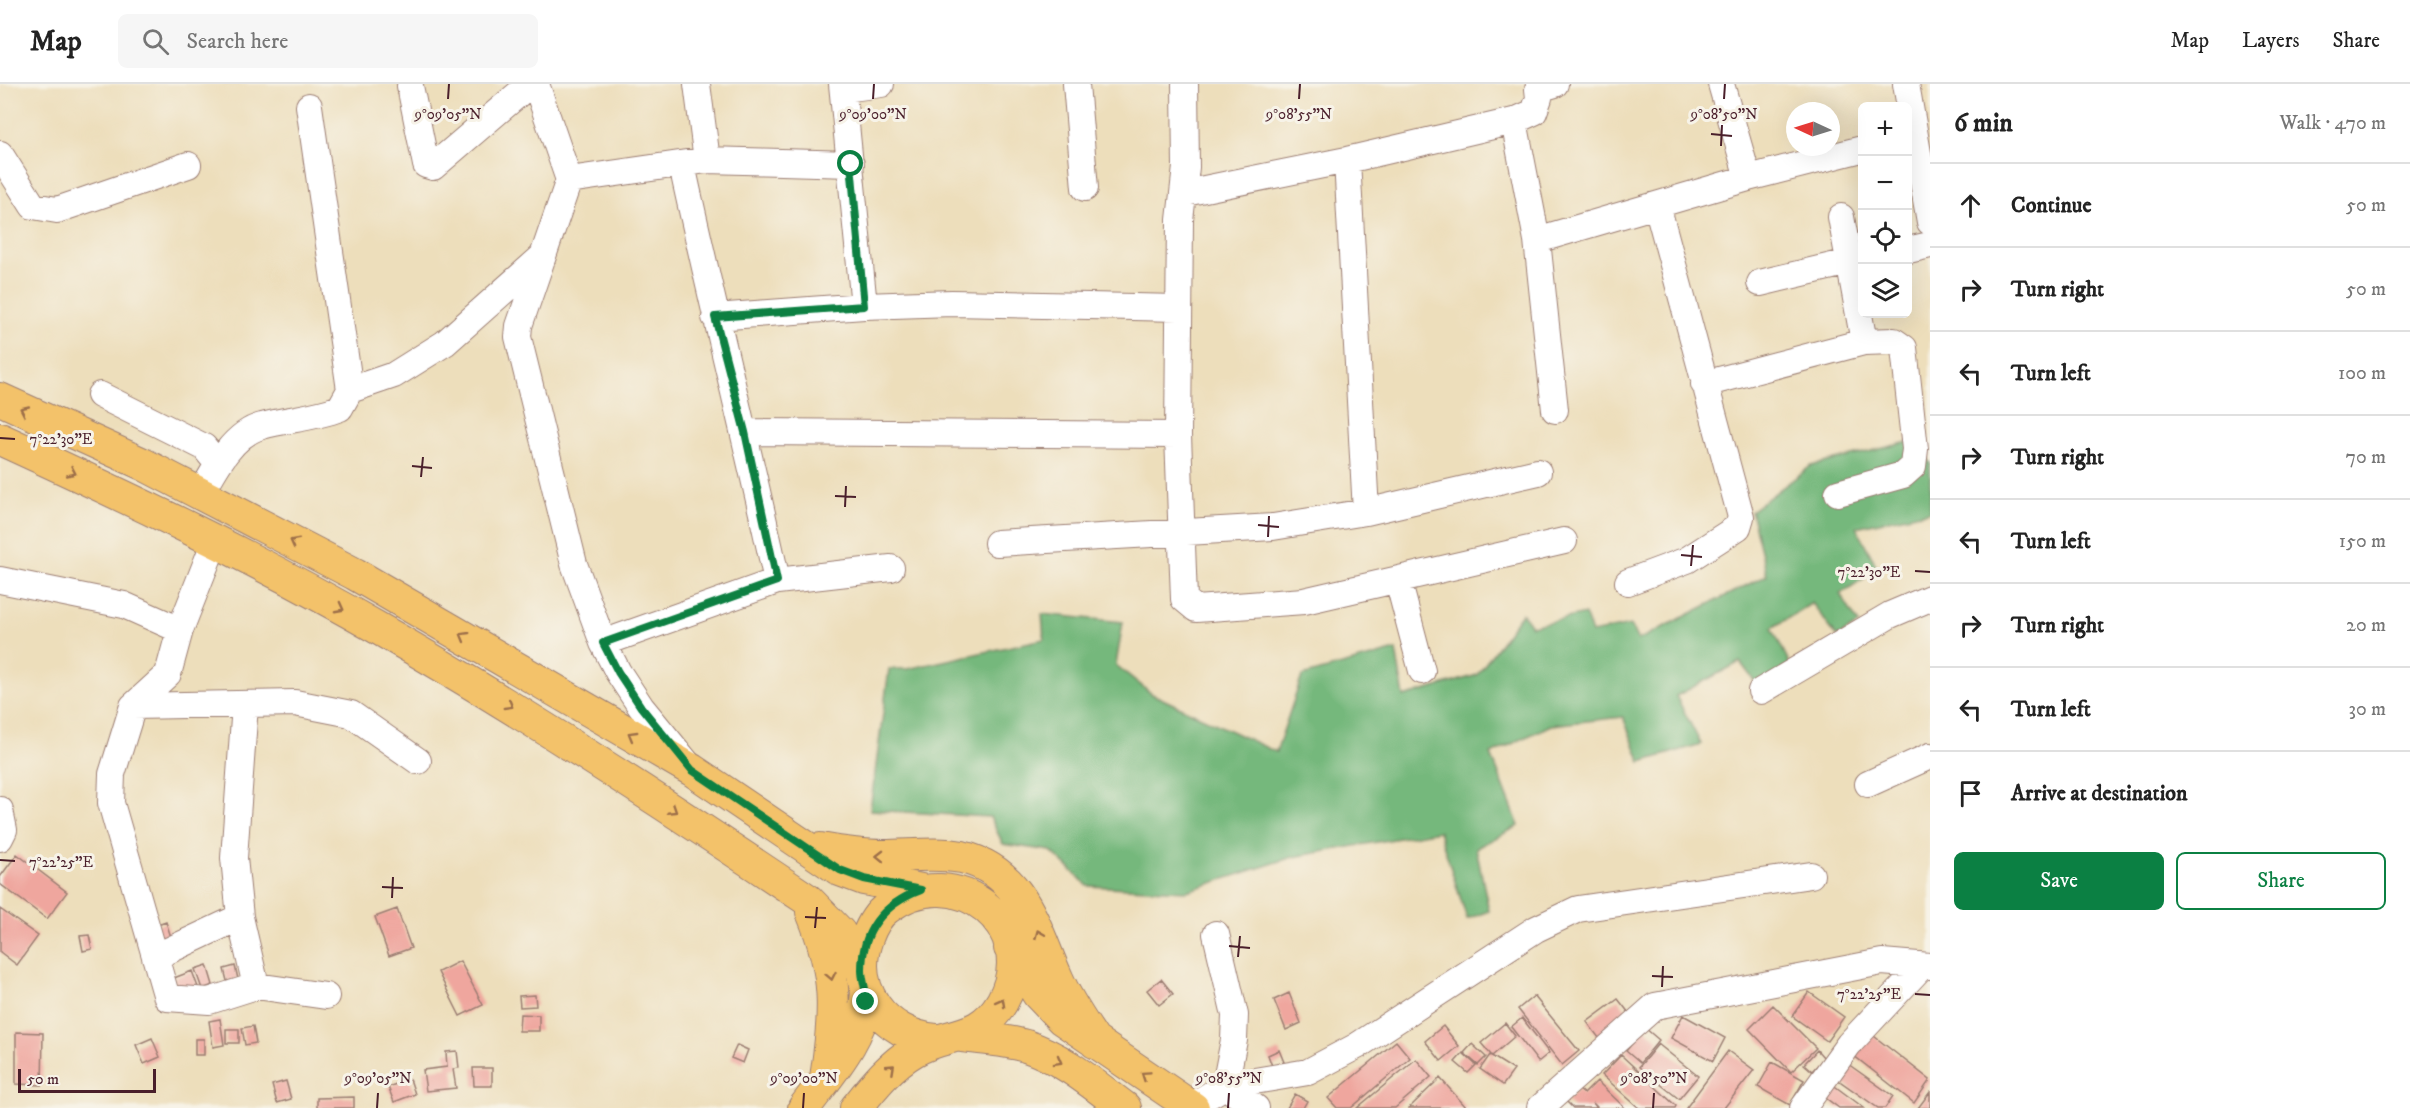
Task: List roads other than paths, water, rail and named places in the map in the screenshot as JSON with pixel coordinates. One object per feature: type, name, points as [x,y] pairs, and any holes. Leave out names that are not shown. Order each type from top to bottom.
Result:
[{"type":"main road","points":[[0,399],[142,464],[355,574],[692,770],[840,870],[852,875],[921,890],[940,889],[960,892],[977,901],[992,913],[1004,929],[1010,948],[1025,975],[1049,1007],[1192,1107]]},
{"type":"main road","points":[[0,439],[215,541],[379,629],[535,721],[808,900],[840,933],[874,1006],[894,1027],[922,1039],[949,1038],[1016,1043],[1039,1051],[1063,1063],[1125,1108]]},
{"type":"main road","points":[[808,847],[864,856],[963,858],[998,875],[1028,908],[1070,1004],[1095,1041]]},
{"type":"main road","points":[[804,1108],[858,1031],[864,982],[863,950],[870,929],[883,911],[900,898],[921,890]]},
{"type":"main road","points":[[808,900],[821,933],[834,988],[834,1020],[826,1078]]},
{"type":"main road","points":[[856,1108],[894,1065],[985,1023],[1002,1001],[1011,975],[1010,948]]},
{"type":"street","points":[[410,86],[426,165],[434,167],[530,84]]},
{"type":"street","points":[[536,84],[569,180],[546,254],[519,326],[518,337],[573,564],[603,643],[618,672],[641,707],[692,770]]},
{"type":"street","points":[[697,84],[707,160]]},
{"type":"street","points":[[864,306],[843,86],[881,84]]},
{"type":"street","points":[[1076,84],[1085,188]]},
{"type":"street","points":[[1185,84],[1185,193],[1180,220],[1178,435],[1184,599],[1196,609],[1304,601],[1564,541]]},
{"type":"street","points":[[1721,84],[1748,178]]},
{"type":"street","points":[[1906,84],[1908,102]]},
{"type":"street","points":[[1185,193],[1347,160],[1514,121],[1534,112],[1543,86]]},
{"type":"street","points":[[201,495],[218,464],[247,432],[260,426],[297,421],[340,408],[350,390],[309,106]]},
{"type":"street","points":[[1514,121],[1537,240],[1555,411]]},
{"type":"street","points":[[1912,141],[1930,222]]},
{"type":"street","points":[[1537,240],[1748,178],[1858,150]]},
{"type":"street","points":[[0,154],[33,206],[57,210],[188,165]]},
{"type":"street","points":[[569,180],[707,160],[851,164]]},
{"type":"street","points":[[1347,160],[1366,512]]},
{"type":"street","points":[[682,165],[715,317],[745,432],[777,581]]},
{"type":"street","points":[[1628,582],[1687,560],[1737,527],[1740,522],[1739,505],[1657,206]]},
{"type":"street","points":[[1841,217],[1856,261],[1864,342]]},
{"type":"street","points":[[1912,249],[1930,245]]},
{"type":"street","points":[[350,390],[394,375],[445,343],[546,254]]},
{"type":"street","points":[[1760,283],[1856,261]]},
{"type":"street","points":[[715,317],[864,306],[952,303],[1179,308]]},
{"type":"street","points":[[1704,384],[1864,342],[1894,341],[1904,348],[1915,449],[1913,466],[1904,475],[1838,493]]},
{"type":"street","points":[[100,395],[204,447],[218,464]]},
{"type":"street","points":[[745,432],[1178,435]]},
{"type":"street","points":[[997,543],[1273,527],[1366,512],[1538,472]]},
{"type":"street","points":[[215,541],[180,630],[168,674],[133,706],[112,774],[111,803],[167,998],[209,1001],[256,986],[326,996]]},
{"type":"street","points":[[603,643],[777,581],[891,568]]},
{"type":"street","points":[[0,580],[124,605],[180,630]]},
{"type":"street","points":[[1398,580],[1422,671]]},
{"type":"street","points":[[1761,691],[1890,615],[1930,598]]},
{"type":"street","points":[[133,706],[295,702],[351,714],[418,761]]},
{"type":"street","points":[[245,705],[234,858],[240,917],[256,986]]},
{"type":"street","points":[[1868,784],[1930,756]]},
{"type":"street","points":[[0,810],[4,830],[0,837]]},
{"type":"street","points":[[1192,1107],[1225,1086],[1308,1072],[1357,1047],[1536,929],[1578,909],[1811,875]]},
{"type":"street","points":[[155,957],[240,917]]},
{"type":"street","points":[[1216,934],[1235,1015],[1234,1040],[1225,1086]]},
{"type":"street","points":[[1540,1108],[1655,1006],[1882,962],[1926,966]]},
{"type":"street","points":[[1803,1108],[1849,1044],[1926,966]]},
{"type":"street","points":[[1225,1086],[1256,1108]]}]
